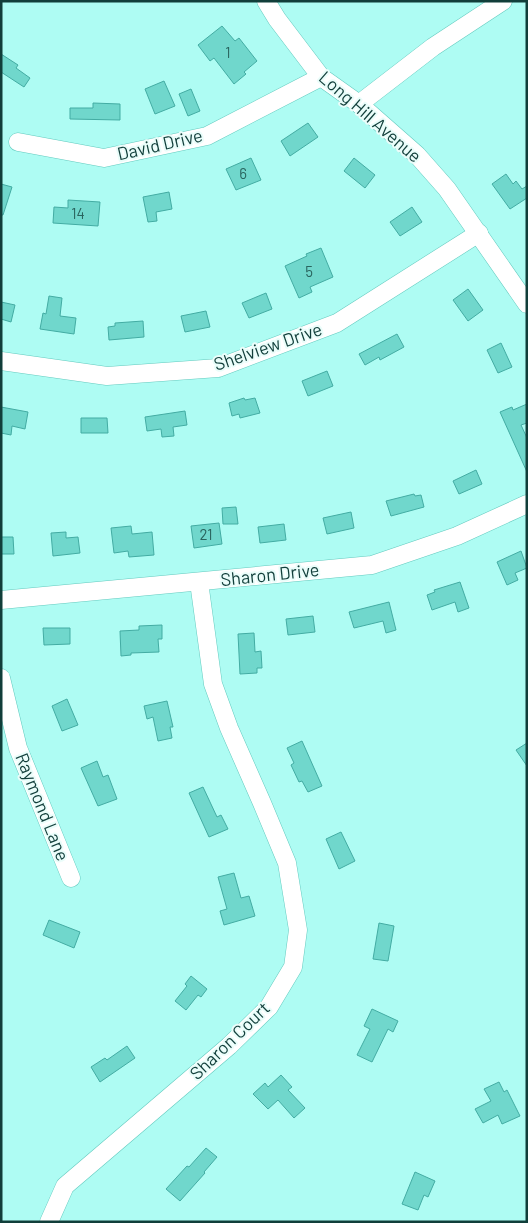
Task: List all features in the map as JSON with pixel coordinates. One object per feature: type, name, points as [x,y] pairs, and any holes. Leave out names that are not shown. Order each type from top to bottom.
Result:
[{"type":"street","name":"Long Hill Avenue","points":[[266,1],[320,77],[359,104],[417,155],[447,190],[527,304]]},
{"type":"street","points":[[359,104],[433,47],[503,1]]},
{"type":"street","name":"David Drive","points":[[18,142],[104,158],[207,136],[320,77]]},
{"type":"street","name":"Shelview Drive","points":[[1,361],[107,376],[218,368],[337,323],[478,233]]},
{"type":"street","name":"Sharon Drive","points":[[1,600],[372,565],[457,536],[527,504]]},
{"type":"street","name":"Sharon Court","points":[[49,1222],[65,1186],[229,1046],[269,1007],[293,967],[298,930],[286,863],[229,728],[213,684],[199,582]]},
{"type":"street","name":"Raymond Lane","points":[[1,678],[18,748],[71,878]]},
{"type":"building","points":[[222,26],[235,41],[239,38],[257,61],[234,84],[214,58],[210,61],[198,45]]},
{"type":"building","points":[[1,54],[18,65],[16,68],[30,78],[24,87],[1,72]]},
{"type":"building","points":[[164,81],[175,106],[155,114],[145,89]]},
{"type":"building","points":[[191,89],[200,111],[188,116],[179,94]]},
{"type":"building","points":[[93,103],[120,104],[120,120],[70,119],[70,108],[93,108]]},
{"type":"building","points":[[308,123],[318,137],[290,156],[281,141]]},
{"type":"building","points":[[251,158],[261,180],[236,190],[226,169]]},
{"type":"building","points":[[354,158],[375,175],[365,188],[344,171]]},
{"type":"building","points":[[506,174],[513,184],[516,181],[522,189],[527,186],[527,198],[510,209],[492,184]]},
{"type":"building","points":[[1,184],[12,187],[3,215],[1,215]]},
{"type":"building","points":[[169,192],[172,209],[156,212],[157,221],[148,222],[143,197]]},
{"type":"building","points":[[68,200],[100,202],[98,226],[53,223],[54,207],[68,208]]},
{"type":"building","points":[[412,207],[422,222],[400,236],[390,222]]},
{"type":"building","points":[[321,248],[333,277],[310,287],[312,292],[299,298],[285,266]]},
{"type":"building","points":[[468,289],[483,310],[468,321],[453,300]]},
{"type":"building","points":[[266,293],[272,309],[249,318],[242,303]]},
{"type":"building","points":[[49,296],[62,298],[60,316],[76,318],[74,334],[40,329],[43,313],[46,314]]},
{"type":"building","points":[[1,302],[15,305],[11,322],[1,319]]},
{"type":"building","points":[[206,311],[210,327],[185,332],[181,316]]},
{"type":"building","points":[[143,321],[144,337],[109,340],[108,327],[115,326],[115,323]]},
{"type":"building","points":[[397,334],[404,347],[380,360],[379,357],[365,365],[359,354]]},
{"type":"building","points":[[501,343],[512,367],[498,373],[487,350]]},
{"type":"building","points":[[327,371],[333,386],[308,396],[302,381]]},
{"type":"building","points":[[244,398],[245,400],[255,398],[260,413],[240,418],[239,414],[232,416],[229,403]]},
{"type":"building","points":[[527,404],[527,423],[521,425],[527,438],[527,472],[500,412],[512,407],[513,410]]},
{"type":"building","points":[[1,407],[28,412],[25,429],[12,426],[11,435],[1,433]]},
{"type":"building","points":[[185,411],[187,425],[173,427],[174,436],[162,437],[161,429],[147,431],[145,417]]},
{"type":"building","points":[[81,418],[107,418],[108,433],[81,433]]},
{"type":"building","points":[[476,470],[482,484],[459,494],[453,481]]},
{"type":"building","points":[[414,494],[415,496],[421,495],[424,507],[391,516],[386,501]]},
{"type":"building","points":[[236,507],[238,524],[223,524],[222,508]]},
{"type":"building","points":[[351,512],[354,528],[327,534],[323,518]]},
{"type":"building","points":[[219,523],[222,544],[194,548],[191,526]]},
{"type":"building","points":[[284,524],[286,540],[260,543],[258,527]]},
{"type":"building","points":[[131,526],[132,534],[152,532],[154,555],[129,557],[128,551],[114,553],[111,528]]},
{"type":"building","points":[[66,532],[66,538],[78,537],[80,553],[53,556],[51,533]]},
{"type":"building","points":[[1,537],[13,537],[14,554],[1,554]]},
{"type":"building","points":[[521,551],[527,568],[515,573],[518,580],[507,585],[497,562]]},
{"type":"building","points":[[460,582],[469,608],[458,612],[455,602],[432,610],[427,595],[435,592],[434,590]]},
{"type":"building","points":[[389,602],[396,630],[386,633],[383,621],[354,628],[349,612]]},
{"type":"building","points":[[313,616],[315,632],[288,635],[286,619]]},
{"type":"building","points":[[162,625],[162,639],[158,639],[159,652],[131,653],[131,655],[121,656],[120,631],[139,630],[139,626]]},
{"type":"building","points":[[43,628],[70,628],[70,644],[44,645]]},
{"type":"building","points":[[254,633],[255,652],[261,651],[262,668],[257,668],[257,673],[240,674],[238,634]]},
{"type":"building","points":[[67,699],[78,725],[62,731],[52,706]]},
{"type":"building","points":[[167,701],[173,727],[170,727],[172,738],[158,741],[153,717],[147,719],[144,706]]},
{"type":"building","points":[[302,741],[322,786],[308,792],[302,781],[299,782],[291,765],[294,763],[287,748]]},
{"type":"building","points":[[527,743],[527,766],[516,750]]},
{"type":"building","points":[[97,761],[103,777],[108,775],[117,799],[98,806],[81,768]]},
{"type":"building","points":[[203,787],[217,817],[221,815],[228,829],[209,837],[189,793]]},
{"type":"building","points":[[341,832],[355,861],[339,869],[326,839]]},
{"type":"building","points":[[234,873],[241,898],[249,896],[255,916],[224,925],[220,911],[227,909],[218,877]]},
{"type":"building","points":[[49,920],[80,932],[74,948],[43,935]]},
{"type":"building","points":[[379,923],[394,926],[388,961],[373,959]]},
{"type":"building","points":[[191,976],[207,989],[201,997],[198,995],[186,1010],[175,1001],[187,986],[185,984]]},
{"type":"building","points":[[372,1009],[398,1021],[393,1032],[388,1029],[372,1062],[357,1055],[370,1029],[364,1026]]},
{"type":"building","points":[[127,1046],[135,1058],[100,1082],[91,1067],[105,1058],[107,1060]]},
{"type":"building","points":[[281,1075],[292,1087],[288,1090],[305,1108],[294,1118],[278,1100],[268,1109],[253,1094],[265,1083],[268,1087]]},
{"type":"building","points":[[499,1082],[504,1092],[507,1090],[520,1116],[502,1124],[498,1115],[483,1123],[475,1109],[491,1101],[484,1089]]},
{"type":"building","points":[[206,1148],[217,1157],[180,1201],[166,1189]]},
{"type":"building","points":[[415,1172],[435,1181],[428,1197],[424,1195],[418,1210],[402,1204]]}]
